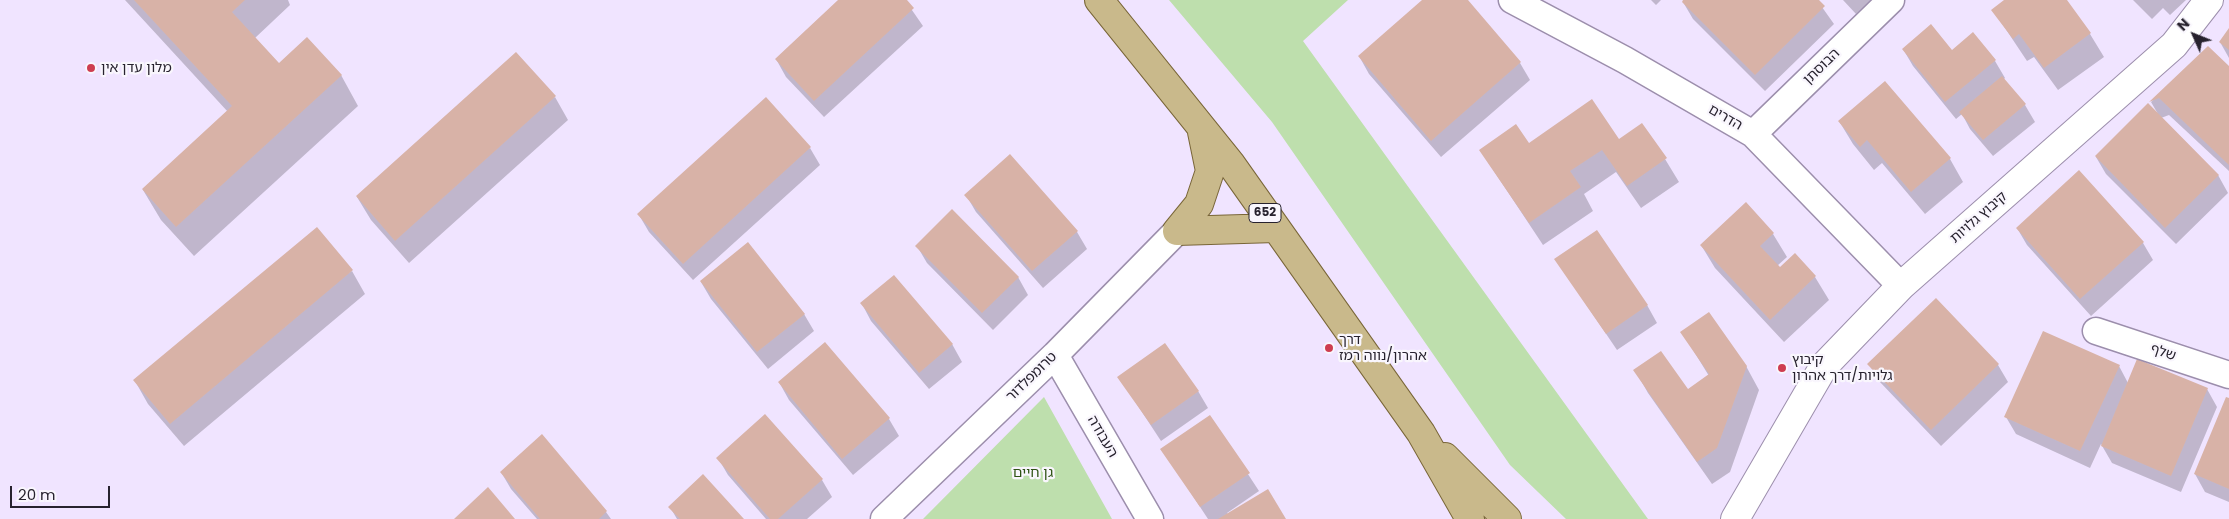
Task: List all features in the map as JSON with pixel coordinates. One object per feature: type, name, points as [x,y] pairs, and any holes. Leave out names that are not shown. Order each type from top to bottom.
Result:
[{"type":"main road","name":"652","points":[[1099,0],[1231,164],[1422,433],[1470,519]]},
{"type":"main road","points":[[1178,231],[1199,204],[1210,171],[1202,128]]},
{"type":"main road","points":[[1178,231],[1276,228]]},
{"type":"main road","name":"652","points":[[1422,433],[1506,519]]},
{"type":"street","name":"הדרים","points":[[1512,0],[1625,60],[1753,134],[1901,286]]},
{"type":"street","name":"הבוסתן","points":[[1753,134],[1891,0]]},
{"type":"street","name":"קיבוץ גלויות","points":[[1735,519],[1824,366],[1901,286],[2174,45],[2209,0]]},
{"type":"street","name":"טרומפלדור","points":[[884,519],[1054,356],[1178,231]]},
{"type":"street","name":"שלף","points":[[2096,332],[2229,375]]},
{"type":"street","name":"העבודה","points":[[1054,356],[1150,519]]},
{"type":"street","name":"קיבוץ גלויות","points":[[1751,519],[1771,455]]},
{"type":"green space","points":[[1169,0],[1348,0],[1303,41],[1648,519],[1566,519],[1510,465],[1272,122]]},
{"type":"green space","name":"גן חיים","points":[[1044,397],[1112,519],[923,519]]},
{"type":"building","points":[[134,0],[245,0],[232,12],[279,63],[307,37],[342,75],[176,227],[142,189],[232,106]]},
{"type":"building","points":[[838,0],[907,0],[914,8],[814,101],[775,59]]},
{"type":"building","points":[[1422,0],[1468,0],[1521,62],[1431,141],[1358,56]]},
{"type":"building","points":[[1683,0],[1819,0],[1825,6],[1755,75],[1682,2]]},
{"type":"building","points":[[2004,0],[2067,0],[2091,33],[2044,68],[2019,34],[2013,39],[1991,10]]},
{"type":"building","points":[[1931,24],[1952,50],[1973,32],[1996,60],[1945,102],[1902,49]]},
{"type":"building","points":[[2229,28],[2229,50],[2219,42]]},
{"type":"building","points":[[2208,46],[2229,66],[2229,165],[2159,98],[2149,102]]},
{"type":"building","points":[[516,52],[556,96],[395,241],[356,196]]},
{"type":"building","points":[[2002,76],[2026,104],[1983,140],[1959,112]]},
{"type":"building","points":[[1885,81],[1951,158],[1911,192],[1867,140],[1860,147],[1838,121]]},
{"type":"building","points":[[766,97],[811,147],[683,264],[637,214]]},
{"type":"building","points":[[1592,99],[1619,139],[1642,123],[1667,158],[1627,186],[1602,150],[1570,171],[1581,187],[1529,223],[1479,150],[1516,124],[1529,143]]},
{"type":"building","points":[[2148,103],[2219,175],[2165,228],[2095,156]]},
{"type":"building","points":[[1010,154],[1078,231],[1032,271],[964,195]]},
{"type":"building","points":[[2079,170],[2144,242],[2080,299],[2016,228]]},
{"type":"building","points":[[1746,202],[1774,233],[1760,246],[1780,267],[1795,253],[1816,276],[1770,320],[1700,245]]},
{"type":"building","points":[[952,209],[1019,277],[982,313],[915,246]]},
{"type":"building","points":[[317,227],[353,270],[170,424],[133,380]]},
{"type":"building","points":[[1597,230],[1648,305],[1606,334],[1554,259]]},
{"type":"building","points":[[748,242],[805,314],[757,352],[700,281]]},
{"type":"building","points":[[894,275],[953,344],[919,373],[860,303]]},
{"type":"building","points":[[1936,298],[1999,364],[1931,430],[1867,364]]},
{"type":"building","points":[[1709,312],[1747,366],[1717,448],[1697,462],[1633,370],[1661,351],[1688,389],[1709,374],[1680,332]]},
{"type":"building","points":[[2043,331],[2120,365],[2080,451],[2004,417]]},
{"type":"building","points":[[825,342],[890,418],[842,459],[778,382]]},
{"type":"building","points":[[1165,343],[1199,391],[1151,425],[1117,377]]},
{"type":"building","points":[[2137,359],[2208,388],[2171,476],[2101,446]]},
{"type":"building","points":[[2226,397],[2229,398],[2229,489],[2194,474]]},
{"type":"building","points":[[765,414],[823,479],[778,519],[770,519],[716,458]]},
{"type":"building","points":[[1210,415],[1250,473],[1200,507],[1160,449]]},
{"type":"building","points":[[542,434],[607,511],[599,519],[540,519],[500,472]]},
{"type":"building","points":[[703,474],[744,519],[680,519],[668,507]]},
{"type":"building","points":[[488,487],[515,519],[454,519]]},
{"type":"building","points":[[1268,489],[1286,519],[1218,519]]},
{"type":"place","name":"מלון עדן אין","points":[[91,68]]},
{"type":"place","name":"דרך אהרון/נווה רמז","points":[[1329,348]]},
{"type":"place","name":"קיבוץ גלויות/דרך אהרון","points":[[1782,368]]}]
